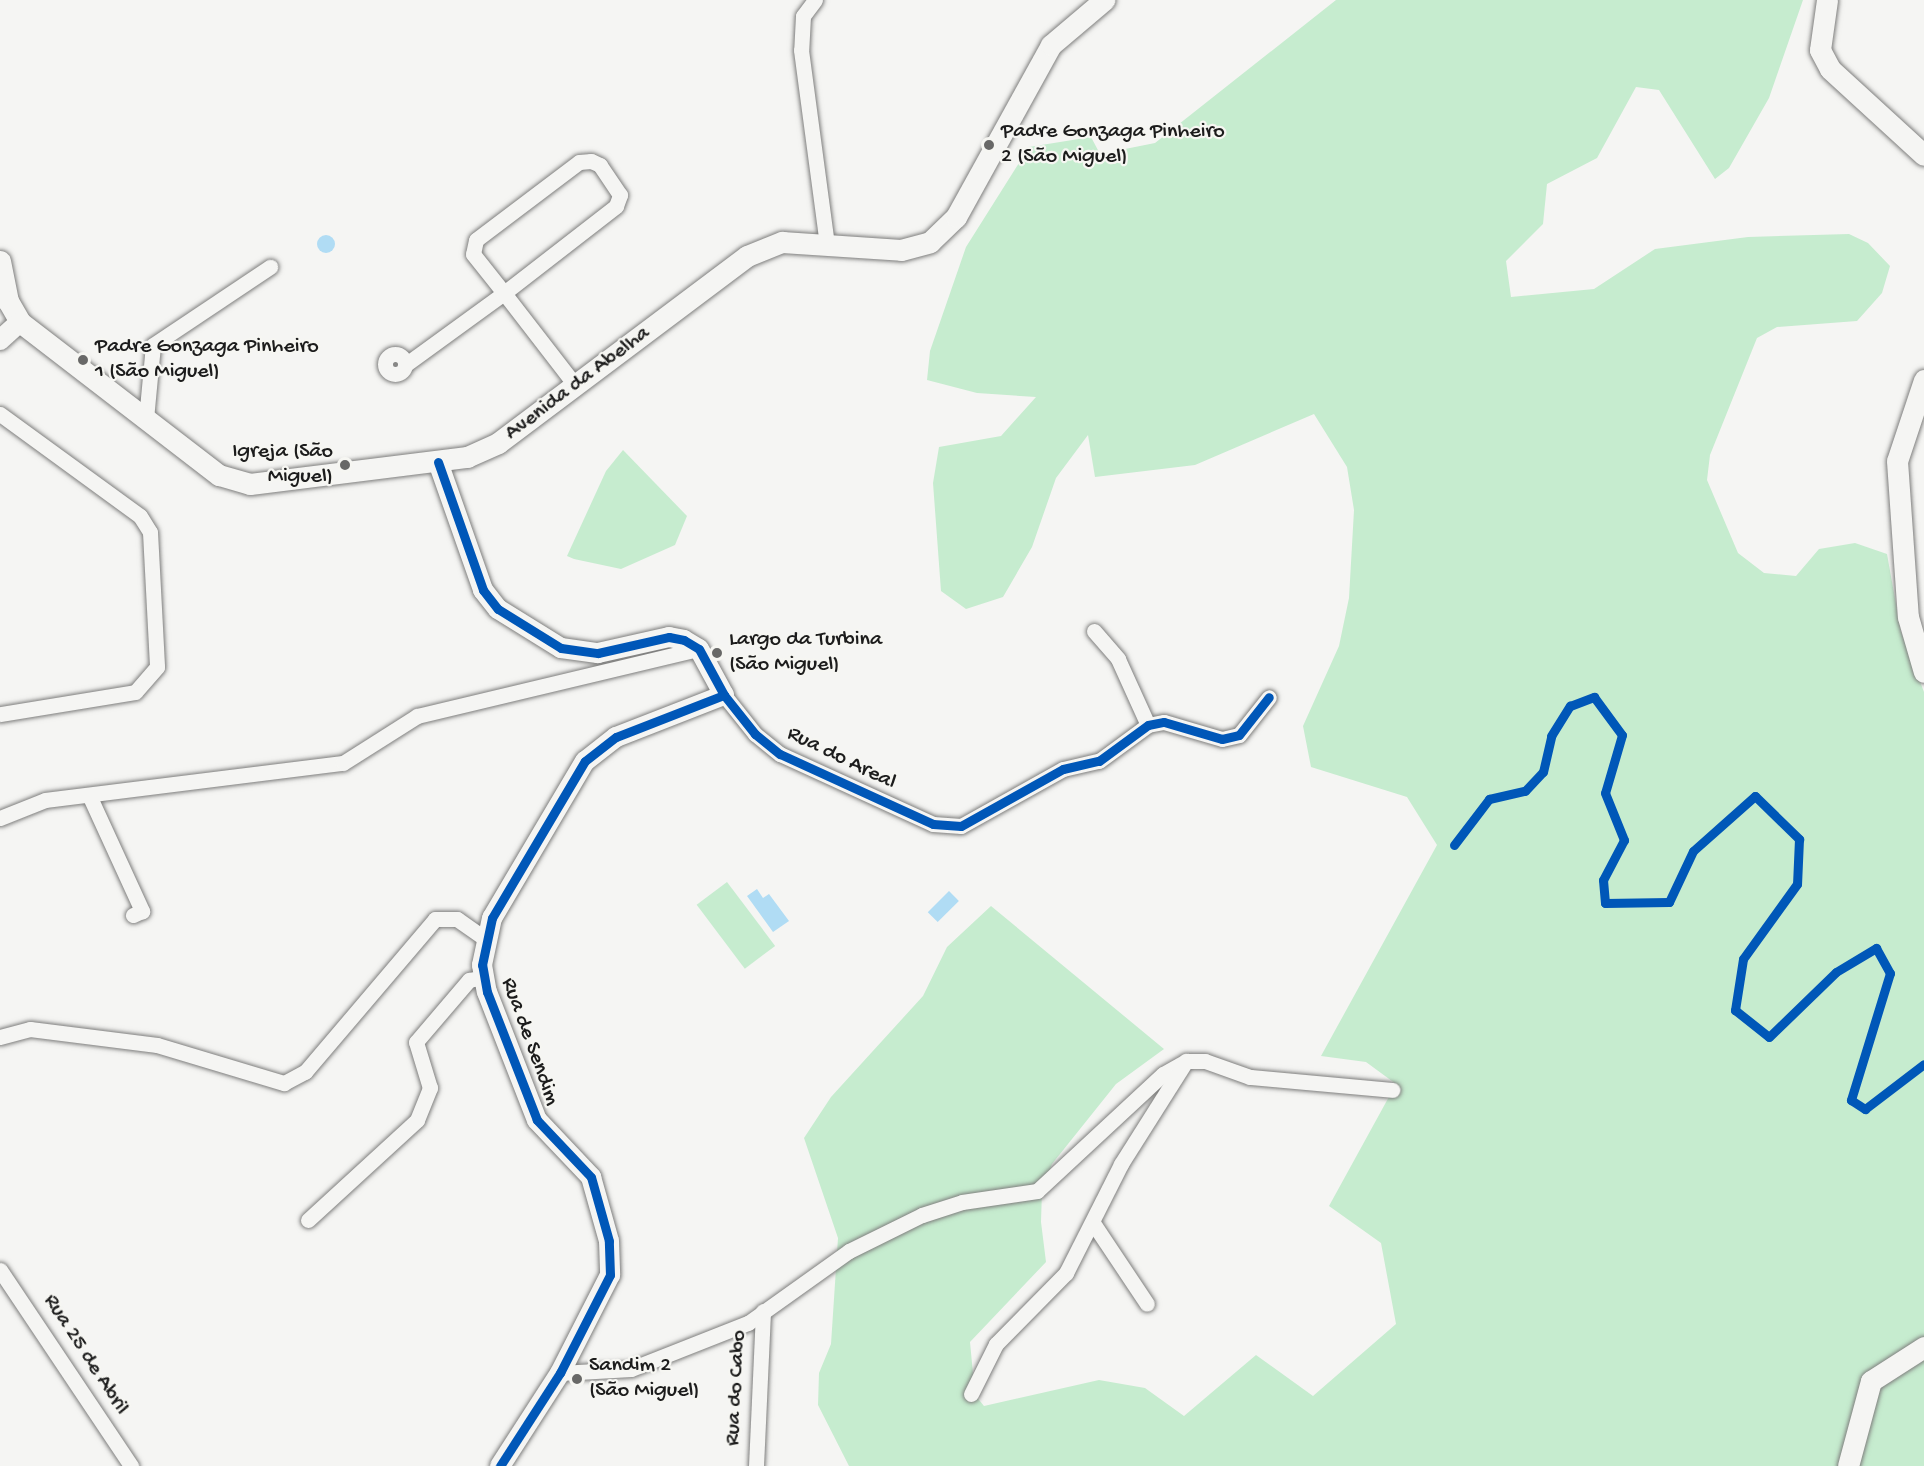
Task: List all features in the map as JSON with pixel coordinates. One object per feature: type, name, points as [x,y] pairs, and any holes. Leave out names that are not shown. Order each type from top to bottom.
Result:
[{"type":"main road","name":"Avenida da Abelha","points":[[0,261],[4,304],[20,322],[219,475],[250,484],[467,457],[498,443],[747,255],[782,242],[901,250],[930,242],[956,217],[1051,45],[1104,0]]},
{"type":"main road","points":[[1827,0],[1820,50],[1830,69],[1924,155]]},
{"type":"main road","points":[[1924,380],[1897,461],[1908,617],[1924,672]]},
{"type":"main road","points":[[1848,1466],[1871,1381],[1924,1347]]},
{"type":"street","points":[[815,0],[803,16],[801,50],[827,245]]},
{"type":"street","points":[[405,365],[504,294],[617,205],[620,195],[600,165],[579,162],[476,240],[473,254],[504,294],[576,386]]},
{"type":"street","points":[[146,419],[153,345],[270,267]]},
{"type":"street","points":[[0,340],[20,322]]},
{"type":"street","points":[[0,414],[140,516],[150,532],[157,667],[135,692],[0,714]]},
{"type":"street","points":[[438,462],[483,590],[498,609],[561,648],[598,652],[669,637],[699,650]]},
{"type":"street","points":[[1094,631],[1118,659],[1148,725],[1164,722],[1222,739],[1239,735],[1269,697]]},
{"type":"street","points":[[0,818],[45,800],[343,763],[417,716],[699,650]]},
{"type":"street","name":"Rua do Areal","points":[[699,650],[724,695],[755,734],[780,754],[933,824],[961,826],[1063,769],[1099,761],[1148,725]]},
{"type":"street","name":"Rua de Sendim","points":[[500,1466],[560,1373],[610,1275],[609,1241],[591,1177],[537,1120],[484,977],[486,939],[492,918],[585,761],[616,737],[724,695]]},
{"type":"street","points":[[89,795],[142,911],[133,915]]},
{"type":"street","points":[[0,1037],[30,1029],[157,1045],[284,1083],[305,1072],[435,919],[457,919],[486,939]]},
{"type":"street","points":[[308,1220],[417,1120],[430,1088],[416,1042],[469,980],[484,977]]},
{"type":"street","points":[[560,1373],[631,1369],[748,1323],[849,1251],[922,1215],[962,1202],[1037,1191],[1163,1074],[1186,1061],[1205,1061],[1250,1077],[1392,1090]]},
{"type":"street","points":[[971,1394],[996,1344],[1066,1273],[1121,1164],[1186,1061]]},
{"type":"street","points":[[1093,1223],[1147,1304]]},
{"type":"street","name":"Rua 25 de Abril","points":[[0,1270],[131,1466]]},
{"type":"street","name":"Rua do Cabo","points":[[756,1466],[763,1311]]},
{"type":"green space","points":[[1336,0],[1803,0],[1769,98],[1729,168],[1715,179],[1659,90],[1636,87],[1597,158],[1547,184],[1543,224],[1506,261],[1511,297],[1594,289],[1655,249],[1748,237],[1849,234],[1868,243],[1890,266],[1882,293],[1857,321],[1777,327],[1757,338],[1710,455],[1707,480],[1738,553],[1764,573],[1796,576],[1819,549],[1855,543],[1887,554],[1901,632],[1924,692],[1924,1466],[849,1466],[818,1405],[819,1373],[831,1344],[838,1238],[804,1138],[831,1097],[923,996],[947,947],[991,906],[1164,1049],[1116,1084],[1052,1164],[1042,1190],[1041,1222],[1046,1262],[970,1342],[975,1395],[984,1406],[1099,1380],[1145,1388],[1184,1416],[1256,1355],[1313,1396],[1396,1324],[1381,1243],[1329,1206],[1396,1084],[1366,1062],[1321,1056],[1437,845],[1407,797],[1311,767],[1303,726],[1339,646],[1349,598],[1354,510],[1347,467],[1314,414],[1195,465],[1095,477],[1088,435],[1056,478],[1032,547],[1003,597],[966,609],[941,591],[933,483],[939,447],[1001,436],[1036,397],[977,393],[927,380],[930,351],[966,247],[1029,147],[1091,137],[1100,154],[1155,143]]},
{"type":"green space","points":[[623,450],[687,516],[675,545],[621,569],[567,556],[606,471]]},
{"type":"green space","points":[[727,882],[775,946],[745,969],[697,905]]},
{"type":"water","points":[[326,235],[332,238],[335,244],[332,250],[326,253],[320,250],[317,244],[320,238]]},
{"type":"water","points":[[757,889],[763,898],[769,894],[789,921],[773,932],[747,896]]},
{"type":"water","points":[[949,891],[959,901],[938,922],[928,912]]},
{"type":"cycle path","points":[[438,462],[483,590],[498,609],[561,648],[598,653],[669,637],[684,640],[699,649],[724,695],[755,734],[780,754],[933,824],[961,826],[1063,769],[1099,761],[1148,725],[1164,722],[1222,739],[1239,735],[1269,697]]},
{"type":"cycle path","points":[[500,1466],[560,1373],[610,1275],[609,1241],[591,1177],[537,1120],[487,992],[482,965],[492,918],[585,761],[616,737],[724,695]]},
{"type":"cycle path","points":[[1454,845],[1489,799],[1525,791],[1543,772],[1551,736],[1570,706],[1594,697],[1622,735],[1605,793],[1624,840],[1603,880],[1605,903],[1669,902],[1693,851],[1755,796],[1799,839],[1797,884],[1743,959],[1735,1010],[1769,1037],[1836,972],[1876,948],[1890,973],[1851,1100],[1865,1109],[1924,1064]]},
{"type":"place","name":"Padre Gonzaga Pinheiro 2 (São Miguel)","points":[[989,145]]},
{"type":"place","name":"Padre Gonzaga Pinheiro 1 (São Miguel)","points":[[83,360]]},
{"type":"place","name":"Igreja (São Miguel)","points":[[345,465]]},
{"type":"place","name":"Largo da Turbina (São Miguel)","points":[[717,653]]},
{"type":"place","name":"Sandim 2 (São Miguel)","points":[[577,1379]]}]
